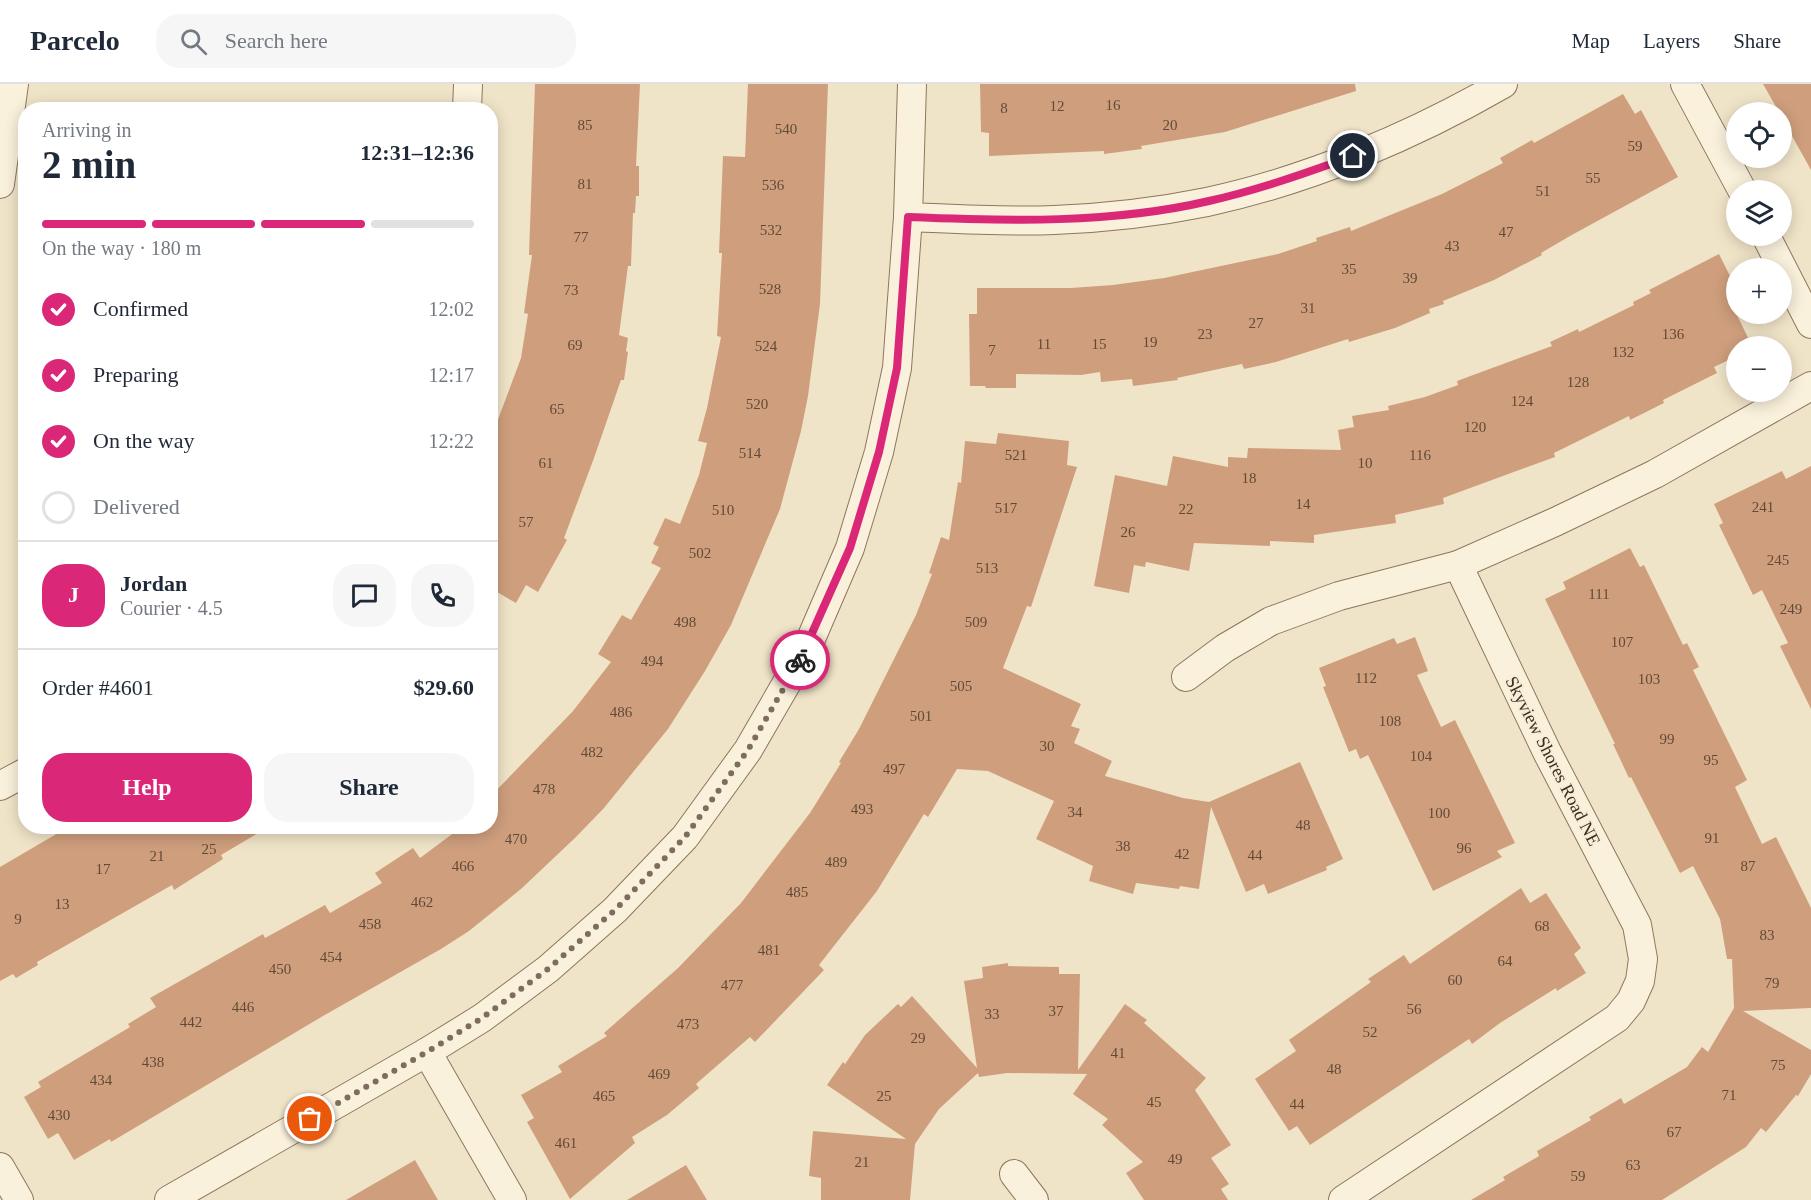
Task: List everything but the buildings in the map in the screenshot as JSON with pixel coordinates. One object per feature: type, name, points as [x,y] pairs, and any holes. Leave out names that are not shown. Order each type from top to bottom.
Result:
[{"type":"street","points":[[0,184],[14,84]]},
{"type":"street","points":[[467,102],[468,84]]},
{"type":"street","points":[[169,1200],[427,1052],[482,1018],[538,976],[615,910],[685,837],[748,750],[807,648],[850,548],[879,452],[897,368],[908,217],[912,84]]},
{"type":"street","points":[[908,217],[1053,220],[1134,213],[1208,202],[1292,178],[1393,141],[1503,84]]},
{"type":"street","points":[[1685,84],[1737,180]]},
{"type":"street","points":[[1771,246],[1811,324]]},
{"type":"street","points":[[1186,677],[1225,648],[1270,621],[1340,596],[1458,565],[1655,474],[1811,386]]},
{"type":"street","name":"Skyview Shores Road NE","points":[[1343,1200],[1617,1018],[1631,1001],[1640,981],[1643,959],[1637,925],[1547,752],[1458,565]]},
{"type":"street","points":[[0,786],[18,776]]},
{"type":"street","points":[[427,1052],[513,1200]]},
{"type":"street","points":[[0,1167],[19,1200]]},
{"type":"street","points":[[1014,1174],[1034,1200]]},
{"type":"way so far","points":[[310,1119],[482,1018],[548,969],[615,910],[685,837],[748,750],[800,660]]},
{"type":"route","points":[[800,660],[850,548],[879,452],[897,368],[908,217],[1053,220],[1134,213],[1208,202],[1292,178],[1353,156]]}]
